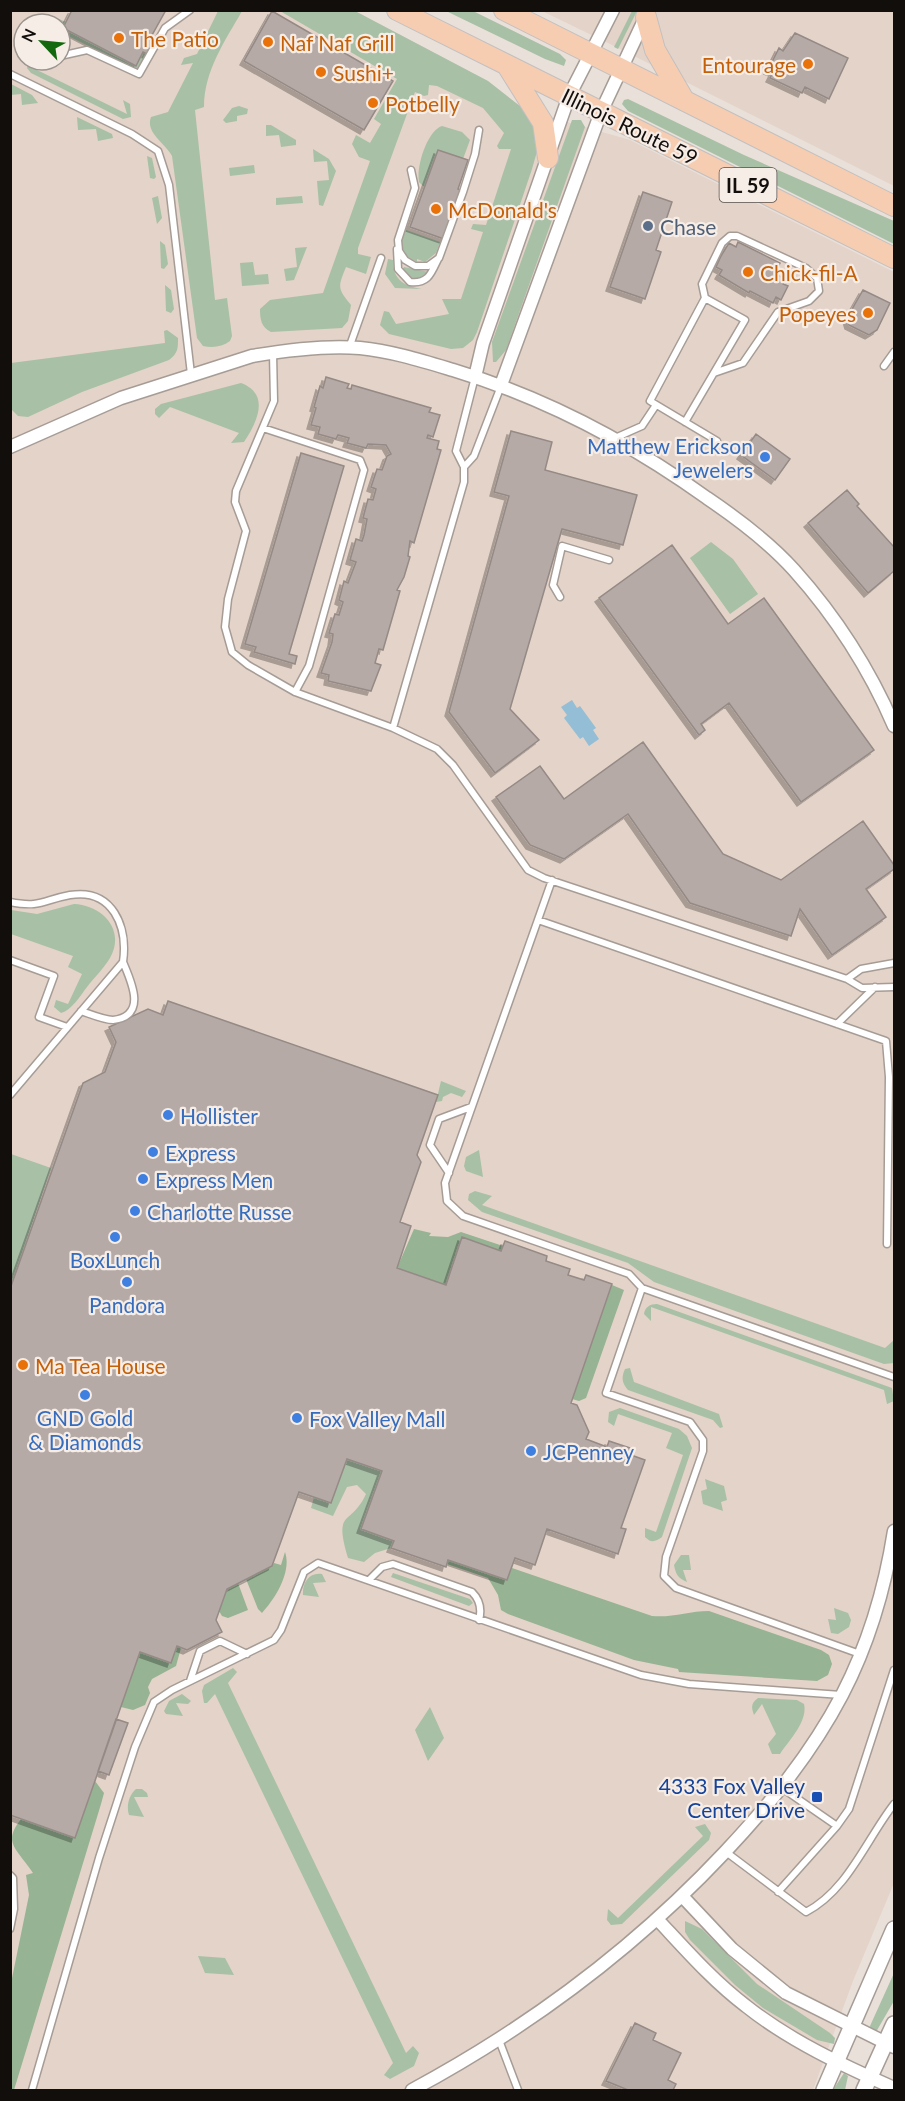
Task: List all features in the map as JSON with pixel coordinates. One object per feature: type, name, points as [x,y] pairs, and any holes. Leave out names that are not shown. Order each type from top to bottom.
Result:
[{"type":"main road","name":"Illinois Route 59","points":[[397,10],[894,258]]},
{"type":"main road","name":"IL 59","points":[[504,10],[894,206]]},
{"type":"main road","points":[[647,14],[655,50],[684,100]]},
{"type":"main road","points":[[507,65],[543,123],[548,158]]},
{"type":"street","points":[[475,377],[483,343],[569,96],[614,10]]},
{"type":"street","points":[[501,385],[601,112],[647,14]]},
{"type":"street","points":[[12,443],[121,398],[191,374],[252,356],[273,353],[348,348],[416,359],[501,385],[570,414],[615,438],[742,522],[793,569],[833,617],[869,670],[894,726]]},
{"type":"street","points":[[412,2091],[499,2040],[574,1989],[683,1897],[782,1788],[821,1731],[842,1695],[860,1654],[886,1575],[894,1531]]},
{"type":"street","points":[[683,1897],[765,1978],[812,2008],[890,2045]]},
{"type":"street","points":[[658,1920],[706,1971],[745,2006],[837,2061],[867,2084],[894,2088]]},
{"type":"street","points":[[824,2091],[894,1929]]},
{"type":"street","points":[[867,2084],[890,2045],[894,2024]]},
{"type":"lane","points":[[72,53],[87,50],[139,74],[165,28],[190,10]]},
{"type":"lane","points":[[10,74],[132,134],[158,151],[169,185],[191,374]]},
{"type":"lane","points":[[411,170],[415,188],[398,240],[398,269],[410,282],[421,284],[430,278],[439,258],[466,182],[479,130]]},
{"type":"lane","points":[[714,374],[743,363],[778,312],[809,301],[819,291],[817,278],[806,268],[737,236],[730,236],[722,243],[702,284],[705,298],[650,401],[717,441]]},
{"type":"lane","points":[[398,240],[399,251],[405,260],[415,266],[428,266],[439,258]]},
{"type":"lane","points":[[348,348],[381,258]]},
{"type":"lane","points":[[685,422],[745,320],[705,298]]},
{"type":"lane","points":[[884,366],[894,352]]},
{"type":"lane","points":[[273,353],[274,401],[236,491],[235,502],[246,531],[228,599],[225,627],[232,652],[248,665],[295,692],[393,728],[437,749],[453,765],[528,870],[847,979],[862,988],[894,987]]},
{"type":"lane","points":[[464,467],[456,451],[475,377]]},
{"type":"lane","points":[[393,728],[459,500],[464,467],[474,456],[501,385]]},
{"type":"lane","points":[[615,438],[642,426],[657,405]]},
{"type":"lane","points":[[263,428],[360,460],[364,470],[309,666],[295,692]]},
{"type":"lane","points":[[560,597],[553,585],[562,546],[609,560]]},
{"type":"lane","points":[[552,880],[445,1183],[447,1201],[463,1216],[629,1274],[642,1288],[894,1377]]},
{"type":"lane","points":[[10,902],[37,905],[70,895],[90,896],[107,905],[122,922],[125,947],[123,962],[135,990],[134,1005],[128,1013],[113,1020],[81,1011]]},
{"type":"lane","points":[[538,920],[886,1041],[889,1077],[887,1244]]},
{"type":"lane","points":[[10,960],[54,976],[39,1017],[67,1027]]},
{"type":"lane","points":[[10,1095],[123,962]]},
{"type":"lane","points":[[847,979],[861,969],[894,963]]},
{"type":"lane","points":[[837,1024],[875,987]]},
{"type":"lane","points":[[449,1173],[430,1145],[439,1119],[471,1107]]},
{"type":"lane","points":[[642,1288],[606,1393],[690,1422],[698,1430],[703,1440],[703,1451],[666,1557],[664,1576],[676,1588],[860,1654]]},
{"type":"lane","points":[[32,2091],[99,1858],[135,1747],[154,1702],[274,1640],[281,1630],[304,1572],[318,1563],[641,1675],[689,1684],[842,1695]]},
{"type":"lane","points":[[369,1580],[382,1567],[393,1564],[472,1592],[482,1610],[479,1620]]},
{"type":"lane","points":[[190,1682],[200,1651],[220,1641],[247,1654]]},
{"type":"lane","points":[[778,1892],[837,1826],[849,1809],[894,1670]]},
{"type":"lane","points":[[782,1788],[837,1826]]},
{"type":"lane","points":[[726,1851],[806,1912],[818,1906],[857,1863],[894,1804]]},
{"type":"lane","points":[[10,1875],[13,1878],[14,1909],[10,1929]]},
{"type":"lane","points":[[499,2040],[518,2091]]},
{"type":"shaded area","name":"Fox Valley Mall","points":[[11,11],[355,11],[488,81],[525,110],[630,140],[894,272],[894,1883],[853,1981],[813,2090],[11,2090]]},
{"type":"shaded area","points":[[542,11],[894,11],[894,186],[614,46]]},
{"type":"green space","points":[[218,11],[242,11],[212,69],[204,107],[195,110],[215,300],[227,298],[232,336],[230,341],[221,346],[210,347],[203,346],[197,338],[172,156],[153,133],[150,123],[151,117],[168,112],[193,63],[181,65],[184,58],[197,54]]},
{"type":"green space","points":[[280,11],[355,11],[488,81],[525,110],[534,126],[538,148],[532,169],[477,332],[473,340],[463,348],[451,349],[389,334],[380,325],[384,311],[389,312],[396,324],[449,314],[442,299],[461,299],[483,232],[471,229],[473,224],[486,225],[511,149],[499,149],[497,146],[504,133],[483,108],[437,86],[429,85],[428,95],[424,96],[415,92],[358,248],[358,254],[371,257],[366,274],[346,267],[341,279],[341,291],[351,305],[348,321],[342,328],[271,332],[263,325],[260,309],[270,300],[323,293],[370,161],[359,157],[352,144],[356,135],[370,143],[381,124],[374,119],[397,79]]},
{"type":"green space","points":[[446,11],[473,11],[560,54],[566,60],[564,66],[545,59]]},
{"type":"green space","points":[[632,11],[637,11],[618,49],[614,47]]},
{"type":"green space","points":[[72,33],[136,66],[143,52],[146,54],[140,67],[135,69],[72,38]]},
{"type":"green space","points":[[41,72],[127,114],[123,100],[130,104],[131,117],[123,119],[31,73]]},
{"type":"green space","points":[[11,84],[32,95],[38,103],[22,105],[21,94],[11,95]]},
{"type":"green space","points":[[628,99],[744,155],[894,221],[894,244],[628,111],[622,104]]},
{"type":"green space","points":[[239,106],[248,109],[247,114],[237,116],[237,121],[226,123],[223,120],[232,108]]},
{"type":"green space","points":[[77,117],[112,134],[113,138],[98,141],[96,129],[78,130]]},
{"type":"green space","points":[[572,120],[581,120],[585,127],[506,350],[496,362],[493,362],[492,342]]},
{"type":"green space","points":[[266,125],[271,125],[296,140],[296,145],[281,147],[279,135],[266,136]]},
{"type":"green space","points":[[442,126],[462,132],[470,140],[463,159],[438,150],[424,187],[419,182],[421,159],[427,142]]},
{"type":"green space","points":[[313,149],[329,159],[336,171],[323,206],[319,205],[317,181],[329,180],[327,161],[314,162]]},
{"type":"green space","points":[[147,156],[152,158],[156,177],[154,179],[150,178]]},
{"type":"green space","points":[[254,165],[255,173],[230,176],[229,168]]},
{"type":"green space","points":[[158,196],[162,218],[157,224],[152,198]]},
{"type":"green space","points":[[302,196],[303,203],[276,205],[276,198]]},
{"type":"green space","points":[[406,230],[440,242],[436,253],[425,262],[417,259],[417,262],[405,255],[401,242]]},
{"type":"green space","points":[[160,241],[165,245],[168,264],[164,269],[161,268]]},
{"type":"green space","points":[[307,247],[294,280],[286,281],[284,269],[297,267],[295,248]]},
{"type":"green space","points":[[388,259],[393,260],[395,273],[401,281],[422,289],[395,288],[385,274]]},
{"type":"green space","points":[[253,262],[255,275],[268,274],[269,284],[242,286],[240,263]]},
{"type":"green space","points":[[404,267],[429,272],[424,277],[413,278],[405,275],[402,271]]},
{"type":"green space","points":[[165,285],[171,290],[174,309],[171,313],[166,311]]},
{"type":"green space","points":[[167,330],[178,338],[177,350],[169,360],[82,392],[28,417],[18,416],[11,409],[11,363],[165,343],[164,331]]},
{"type":"green space","points":[[241,383],[256,394],[259,409],[254,425],[244,442],[231,443],[239,433],[170,407],[159,418],[155,414],[155,409],[161,404]]},
{"type":"green space","points":[[711,542],[733,559],[758,594],[730,614],[690,558]]},
{"type":"green space","points":[[74,904],[94,909],[109,921],[115,938],[114,948],[108,962],[76,1002],[61,1013],[54,1007],[56,1000],[68,1004],[82,974],[68,967],[73,956],[11,934],[11,910],[37,914]]},
{"type":"green space","points":[[441,1081],[466,1091],[462,1097],[451,1093],[443,1097],[442,1101],[436,1102]]},
{"type":"green space","points":[[479,1150],[483,1177],[466,1171],[464,1166],[466,1157]]},
{"type":"green space","points":[[10,1154],[51,1168],[11,1286]]},
{"type":"green space","points":[[475,1191],[492,1196],[482,1205],[885,1348],[894,1340],[894,1363],[884,1364],[654,1282],[628,1263],[482,1212],[468,1200],[469,1194]]},
{"type":"green space","points":[[414,1229],[431,1233],[429,1236],[448,1237],[461,1232],[503,1246],[501,1251],[462,1237],[446,1285],[397,1268]]},
{"type":"green space","points":[[612,1285],[624,1290],[586,1398],[579,1401],[572,1399]]},
{"type":"green space","points":[[657,1304],[892,1388],[894,1401],[887,1404],[884,1390],[651,1307],[651,1321],[644,1314],[645,1309]]},
{"type":"green space","points":[[630,1368],[634,1382],[719,1414],[723,1427],[720,1428],[713,1420],[628,1390],[623,1383],[623,1378],[625,1369]]},
{"type":"green space","points":[[620,1408],[679,1429],[687,1436],[692,1448],[662,1537],[655,1541],[645,1537],[645,1528],[656,1532],[683,1455],[666,1448],[672,1433],[618,1414],[614,1426],[608,1422],[609,1412]]},
{"type":"green space","points":[[347,1459],[382,1471],[394,1541],[391,1548],[375,1553],[364,1562],[348,1558],[342,1532],[343,1524],[366,1494],[357,1485],[347,1487],[333,1516],[311,1508],[314,1497],[331,1503]]},
{"type":"green space","points":[[705,1479],[724,1486],[727,1500],[721,1502],[723,1511],[703,1504],[701,1491],[707,1489]]},
{"type":"green space","points":[[285,1552],[287,1560],[281,1585],[262,1613],[258,1609],[246,1579],[274,1563],[281,1565]]},
{"type":"green space","points":[[681,1555],[689,1555],[691,1570],[683,1570],[687,1582],[678,1576],[674,1565]]},
{"type":"green space","points":[[448,1560],[507,1580],[512,1568],[652,1616],[709,1611],[821,1650],[829,1655],[832,1664],[828,1675],[817,1681],[679,1672],[678,1669],[634,1660],[508,1614],[501,1610],[498,1595],[488,1578],[447,1564]]},
{"type":"green space","points":[[393,1573],[470,1599],[473,1603],[469,1606],[391,1577]]},
{"type":"green space","points":[[322,1574],[326,1582],[313,1583],[319,1597],[303,1595],[307,1579],[313,1575]]},
{"type":"green space","points":[[238,1583],[248,1610],[228,1618],[222,1616],[219,1611],[227,1589]]},
{"type":"green space","points":[[834,1608],[848,1613],[851,1620],[849,1627],[838,1634],[831,1633],[828,1619],[836,1620]]},
{"type":"green space","points":[[177,1646],[181,1648],[176,1666],[152,1679],[145,1705],[133,1710],[121,1707],[140,1652]]},
{"type":"green space","points":[[233,1668],[237,1672],[228,1683],[406,2053],[413,2046],[419,2053],[414,2066],[390,2079],[384,2075],[393,2063],[215,1694],[207,1703],[204,1703],[202,1691],[204,1685]]},
{"type":"green space","points":[[182,1694],[191,1701],[188,1704],[176,1703],[183,1716],[166,1714],[164,1711],[169,1701]]},
{"type":"green space","points":[[758,1698],[797,1700],[804,1704],[801,1724],[780,1754],[772,1754],[768,1744],[776,1734],[762,1704],[754,1715],[752,1710],[752,1705]]},
{"type":"green space","points":[[430,1707],[444,1738],[428,1761],[415,1730]]},
{"type":"green space","points":[[95,1781],[104,1793],[14,2090],[11,2090],[11,1983],[29,1895],[26,1875],[33,1873],[17,1852],[12,1840],[13,1834],[21,1819],[75,1838]]},
{"type":"green space","points":[[136,1789],[142,1789],[147,1793],[148,1797],[134,1797],[144,1817],[129,1815],[129,1801]]},
{"type":"green space","points":[[705,1824],[711,1833],[709,1840],[622,1924],[611,1925],[607,1920],[608,1909],[618,1918],[703,1836],[695,1827]]},
{"type":"green space","points":[[685,1921],[702,1929],[757,1984],[830,2033],[835,2038],[834,2044],[817,2040],[763,2008],[735,1985],[690,1940],[685,1932]]},
{"type":"green space","points":[[198,1956],[225,1958],[234,1975],[205,1973]]},
{"type":"green space","points":[[894,1973],[894,2001],[876,2032],[871,2030],[870,2026]]},
{"type":"green space","points":[[844,2073],[848,2076],[845,2090],[833,2090]]},
{"type":"water","points":[[572,700],[577,708],[580,706],[596,728],[593,730],[599,739],[589,746],[583,737],[580,739],[564,718],[567,715],[561,707]]},
{"type":"building","name":"The Patio","points":[[72,10],[166,10],[151,37],[157,40],[149,55],[143,52],[136,66],[72,33]]},
{"type":"building","points":[[272,11],[393,81],[364,130],[244,61]]},
{"type":"building","name":"Entourage","points":[[795,33],[848,58],[829,99],[805,87],[802,93],[770,78],[773,72],[768,70],[779,48],[783,51]]},
{"type":"building","name":"McDonald's","points":[[438,150],[468,160],[458,189],[461,190],[444,239],[410,227]]},
{"type":"building","name":"Chase","points":[[643,192],[672,202],[656,250],[661,252],[645,299],[610,287]]},
{"type":"building","name":"Chick-fil-A","points":[[738,242],[780,263],[775,274],[786,279],[783,284],[788,286],[781,300],[776,297],[773,303],[750,291],[749,293],[719,275],[722,270],[716,267],[721,256],[729,243],[736,247]]},
{"type":"building","name":"Popeyes","points":[[863,290],[890,303],[877,330],[869,335],[849,325],[847,318]]},
{"type":"building","points":[[326,377],[349,384],[347,388],[351,389],[352,385],[431,408],[429,412],[440,415],[433,437],[428,435],[427,438],[439,441],[437,449],[441,450],[414,543],[410,541],[408,556],[410,557],[397,590],[400,591],[383,650],[379,649],[375,663],[381,665],[371,691],[328,681],[329,675],[321,673],[332,642],[333,634],[329,633],[335,614],[339,615],[343,602],[339,600],[344,581],[348,583],[356,562],[350,560],[356,539],[362,541],[364,535],[367,519],[363,518],[368,499],[373,500],[376,489],[371,487],[377,469],[382,470],[387,456],[391,454],[386,445],[368,444],[366,448],[347,443],[349,438],[338,435],[336,439],[318,434],[320,427],[311,425],[320,386],[323,388]]},
{"type":"building","points":[[511,431],[552,442],[545,470],[637,495],[623,545],[562,529],[510,709],[539,740],[495,773],[449,712],[509,496],[494,492]]},
{"type":"building","name":"Matthew Erickson Jewelers","points":[[756,434],[790,459],[775,480],[741,455]]},
{"type":"building","points":[[301,453],[344,466],[289,654],[297,656],[295,664],[254,652],[256,647],[245,644]]},
{"type":"building","points":[[847,490],[859,504],[857,506],[894,547],[894,571],[868,593],[808,523]]},
{"type":"building","points":[[672,545],[728,624],[764,598],[874,750],[801,802],[729,703],[701,724],[705,730],[699,735],[599,598]]},
{"type":"building","points":[[643,742],[723,854],[781,880],[863,821],[894,865],[894,869],[866,889],[886,917],[832,955],[800,909],[791,936],[690,903],[628,814],[564,859],[530,845],[496,797],[540,766],[564,799]]},
{"type":"building","name":"Fox Valley Mall","points":[[168,1001],[438,1095],[417,1155],[421,1162],[400,1222],[411,1226],[397,1268],[446,1285],[462,1237],[501,1251],[505,1241],[547,1256],[546,1261],[570,1269],[568,1275],[584,1280],[586,1275],[612,1284],[571,1403],[577,1405],[589,1432],[586,1439],[607,1447],[609,1441],[633,1449],[631,1455],[645,1460],[621,1528],[626,1529],[618,1554],[547,1529],[535,1565],[515,1558],[507,1580],[448,1560],[446,1567],[391,1548],[394,1541],[361,1529],[382,1471],[347,1459],[331,1503],[299,1492],[272,1566],[227,1589],[216,1620],[222,1632],[187,1650],[177,1646],[171,1663],[140,1652],[75,1838],[10,1815],[10,1289],[83,1083],[105,1072],[116,1042],[109,1027],[148,1009],[163,1015]]},
{"type":"building","points":[[116,1719],[128,1723],[109,1775],[98,1771]]},
{"type":"building","points":[[635,2023],[656,2033],[653,2040],[681,2053],[668,2080],[676,2084],[673,2090],[628,2090],[606,2081]]},
{"type":"place","name":"The Patio","points":[[119,38]]},
{"type":"place","name":"Naf Naf Grill","points":[[268,42]]},
{"type":"place","name":"Entourage","points":[[808,64]]},
{"type":"place","name":"Sushi+","points":[[321,72]]},
{"type":"place","name":"Potbelly","points":[[373,103]]},
{"type":"place","name":"McDonald's","points":[[436,209]]},
{"type":"place","name":"Chase","points":[[648,226]]},
{"type":"place","name":"Chick-fil-A","points":[[748,272]]},
{"type":"place","name":"Popeyes","points":[[868,313]]},
{"type":"place","name":"Matthew Erickson Jewelers","points":[[765,457]]},
{"type":"place","name":"Hollister","points":[[168,1115]]},
{"type":"place","name":"Express","points":[[153,1152]]},
{"type":"place","name":"Express Men","points":[[143,1179]]},
{"type":"place","name":"Charlotte Russe","points":[[135,1211]]},
{"type":"place","name":"BoxLunch","points":[[115,1237]]},
{"type":"place","name":"Pandora","points":[[127,1282]]},
{"type":"place","name":"Ma Tea House","points":[[23,1365]]},
{"type":"place","name":"GND Gold & Diamonds","points":[[85,1395]]},
{"type":"place","name":"Fox Valley Mall","points":[[297,1418]]},
{"type":"place","name":"JCPenney","points":[[531,1451]]},
{"type":"place","name":"4333 Fox Valley Center Drive","points":[[817,1797]]}]
